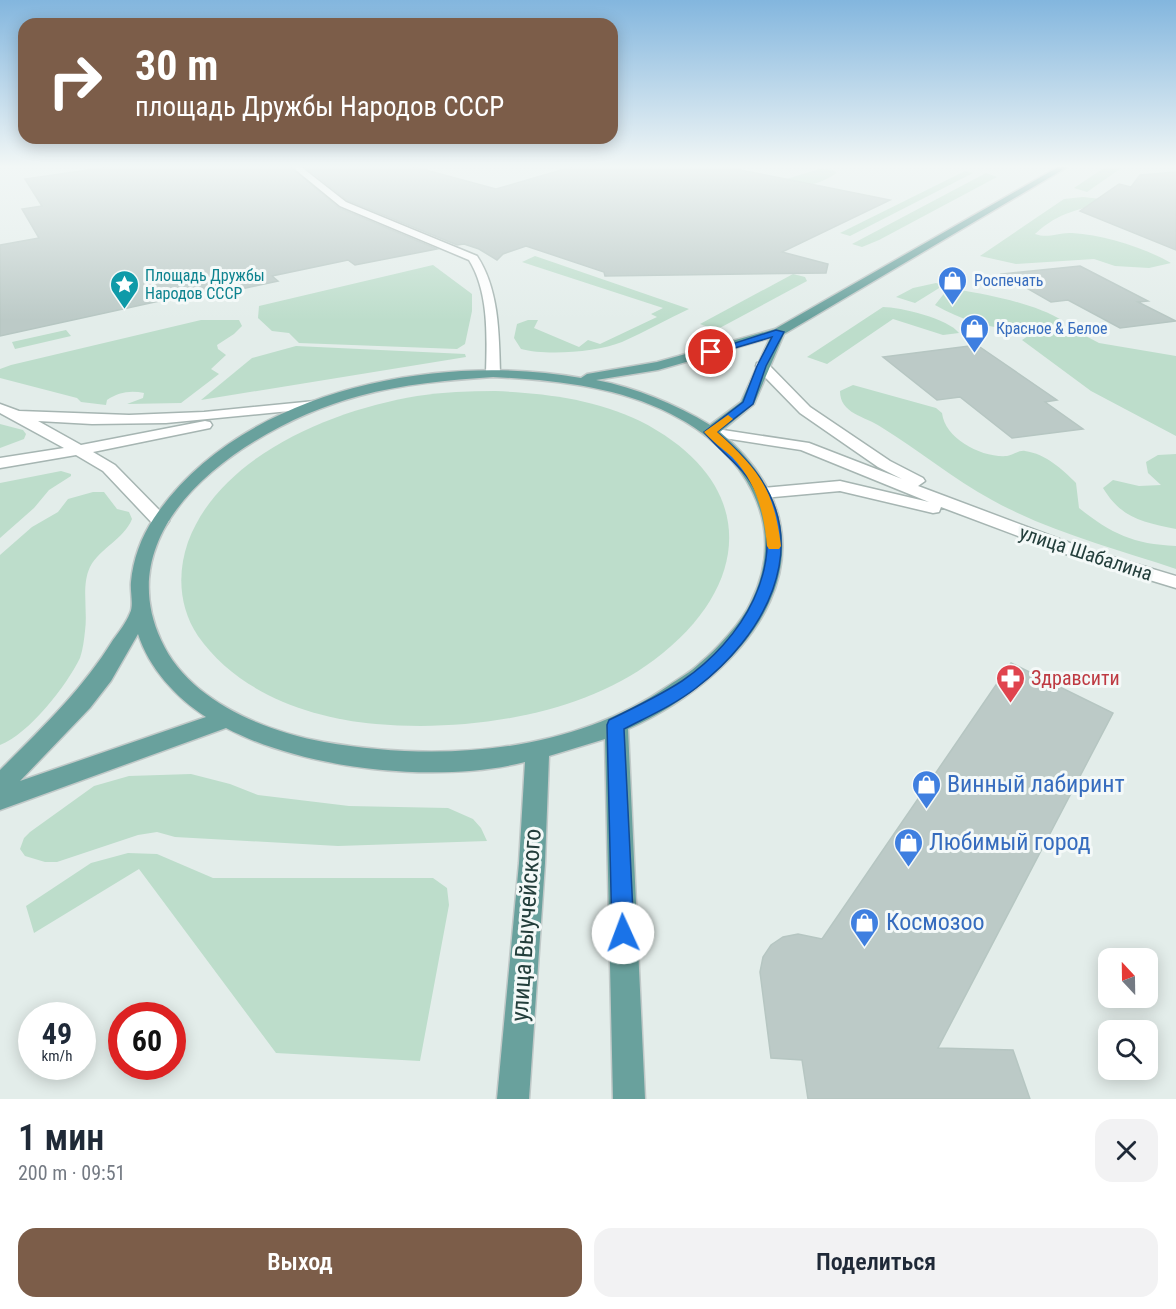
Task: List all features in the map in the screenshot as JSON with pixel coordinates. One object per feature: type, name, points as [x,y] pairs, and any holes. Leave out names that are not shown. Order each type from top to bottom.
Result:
[{"type":"main road","points":[[574,380],[658,366],[779,332],[977,217]]},
{"type":"main road","points":[[710,432],[747,404],[779,332]]},
{"type":"main road","points":[[493,373],[574,380],[628,392],[654,402],[710,432],[737,456],[752,474],[771,514],[774,549],[768,586],[757,610],[740,636],[718,660],[689,684],[655,706],[616,725],[578,739],[538,750],[470,761],[424,764],[368,761],[315,752],[267,738],[226,719],[198,700],[176,680],[159,658],[147,634],[141,612],[140,580],[147,550],[160,521],[182,491],[210,465],[242,441],[315,405],[391,384],[442,376],[493,373]]},
{"type":"main road","points":[[0,786],[88,695],[117,654],[141,612]]},
{"type":"main road","points":[[0,799],[226,719]]},
{"type":"main road","points":[[616,725],[629,1099]]},
{"type":"main road","name":"улица Выучейского","points":[[513,1099],[532,863],[538,750]]},
{"type":"street","points":[[375,217],[473,258],[481,266],[490,305],[493,373]]},
{"type":"street","points":[[762,366],[805,410],[884,464],[996,523]]},
{"type":"street","points":[[17,415],[65,420],[110,421],[315,405]]},
{"type":"street","points":[[0,408],[81,450],[109,468],[160,521]]},
{"type":"street","points":[[0,463],[81,450],[274,410]]},
{"type":"street","points":[[710,432],[804,446],[996,523]]},
{"type":"street","points":[[763,493],[840,486],[996,523]]},
{"type":"street","name":"улица Шабалина","points":[[996,523],[1080,553],[1176,582]]},
{"type":"green space","points":[[872,217],[887,217],[850,236],[840,233]]},
{"type":"green space","points":[[902,217],[922,217],[862,247],[852,244]]},
{"type":"green space","points":[[1037,217],[1059,217],[1035,234],[1045,236],[1072,233],[1097,236],[1136,247],[1171,263],[1149,268],[1115,266],[1094,259],[1016,264],[980,256]]},
{"type":"green space","points":[[535,256],[689,309],[612,345],[558,352],[521,349],[514,338],[517,324],[528,320],[538,320],[534,328],[579,347],[588,340],[600,344],[657,317],[651,314],[663,308],[522,262]]},
{"type":"green space","points":[[433,265],[472,294],[472,311],[465,344],[457,349],[299,343],[289,333],[272,331],[258,318],[259,306]]},
{"type":"green space","points":[[793,274],[805,277],[807,281],[716,330],[700,324]]},
{"type":"green space","points":[[936,283],[944,285],[915,303],[896,297],[913,288]]},
{"type":"green space","points":[[959,290],[1027,305],[1063,321],[1052,325],[1025,328],[998,327],[961,318],[935,305],[946,291]]},
{"type":"green space","points":[[883,307],[901,309],[935,319],[959,333],[943,335],[893,319],[827,364],[807,357]]},
{"type":"green space","points":[[201,320],[239,320],[242,326],[217,345],[218,349],[226,355],[211,369],[219,374],[181,403],[127,404],[143,398],[144,393],[134,392],[116,395],[107,400],[106,405],[81,402],[77,398],[0,378],[0,369],[11,365]]},
{"type":"green space","points":[[66,330],[71,336],[15,349],[12,342]]},
{"type":"green space","points":[[1063,331],[1080,333],[1099,343],[1176,356],[1176,436],[1091,391],[1022,340],[1031,334]]},
{"type":"green space","points":[[296,346],[465,354],[466,357],[201,400],[252,358]]},
{"type":"green space","points":[[853,385],[936,408],[942,413],[950,431],[957,439],[976,450],[997,456],[1007,456],[1020,451],[1040,455],[1076,483],[1079,508],[1102,525],[1135,540],[1176,546],[1176,569],[1059,530],[992,500],[875,423],[849,410],[841,399],[840,391]]},
{"type":"green space","points":[[495,391],[569,398],[623,413],[679,445],[706,473],[723,503],[729,534],[725,567],[711,599],[687,630],[654,660],[592,695],[521,716],[447,725],[376,724],[326,716],[301,709],[254,687],[214,656],[198,636],[187,614],[181,578],[188,542],[204,511],[225,484],[252,461],[283,442],[316,425],[350,412],[417,396]]},
{"type":"green space","points":[[0,424],[23,430],[26,434],[24,439],[0,448]]},
{"type":"green space","points":[[1176,454],[1176,529],[1134,518],[1118,506],[1103,488],[1113,480],[1139,486],[1161,485],[1148,473],[1146,462],[1158,455]]},
{"type":"green space","points":[[61,471],[71,476],[49,490],[34,508],[0,538],[0,483]]},
{"type":"green space","points":[[93,492],[104,492],[117,509],[129,512],[132,519],[123,532],[94,560],[87,574],[86,623],[80,658],[74,669],[35,720],[23,731],[0,745],[0,555],[32,527],[58,512],[68,499]]},
{"type":"green space","points":[[191,774],[230,784],[258,795],[349,806],[448,808],[473,819],[481,828],[487,841],[338,846],[175,837],[157,832],[138,835],[57,862],[45,862],[25,856],[20,849],[24,838],[30,832],[94,786],[129,776]]},
{"type":"green space","points":[[128,853],[157,854],[213,878],[433,878],[447,888],[449,905],[420,1061],[276,1053],[139,869],[34,933],[26,906],[91,863]]},
{"type":"building","points":[[27,217],[361,217],[437,249],[355,265],[348,260],[272,276],[278,281],[210,296],[205,291],[0,336],[0,245],[39,238]]},
{"type":"building","points":[[389,217],[854,217],[782,252],[828,264],[826,273],[605,276],[604,272],[526,246],[503,254],[497,260],[479,249],[464,244],[457,245]]},
{"type":"building","points":[[1095,217],[1176,217],[1176,250]]},
{"type":"building","points":[[1080,266],[1148,301],[1138,302],[1176,321],[1120,328],[1068,300],[1051,302],[1002,274]]},
{"type":"building","points":[[977,345],[1057,400],[1045,402],[1083,429],[1012,438],[960,397],[937,400],[883,357]]},
{"type":"building","points":[[1011,663],[1113,713],[938,1048],[1013,1050],[1030,1099],[808,1099],[802,1060],[771,1058],[760,972],[763,957],[771,945],[783,937],[798,934],[822,939]]},
{"type":"slow traffic","points":[[728,419],[710,432],[737,456],[752,474],[763,493],[771,514],[775,537],[774,546]]},
{"type":"place","name":"Роспечать","points":[[953,306]]},
{"type":"place","name":"Площадь Дружбы Народов СССР","points":[[124,310]]},
{"type":"place","name":"Красное & Белое","points":[[975,354]]},
{"type":"place","name":"Здравсити","points":[[1010,704]]},
{"type":"place","name":"Винный лабиринт","points":[[926,810]]},
{"type":"place","name":"Любимый город","points":[[908,868]]},
{"type":"place","name":"Космозоо","points":[[865,948]]},
{"type":"route","points":[[623,933],[616,725],[655,706],[689,684],[718,660],[740,636],[757,610],[768,586],[774,561],[775,537],[771,514],[763,493],[752,474],[737,456],[710,432],[747,404],[779,332],[711,352]]}]
